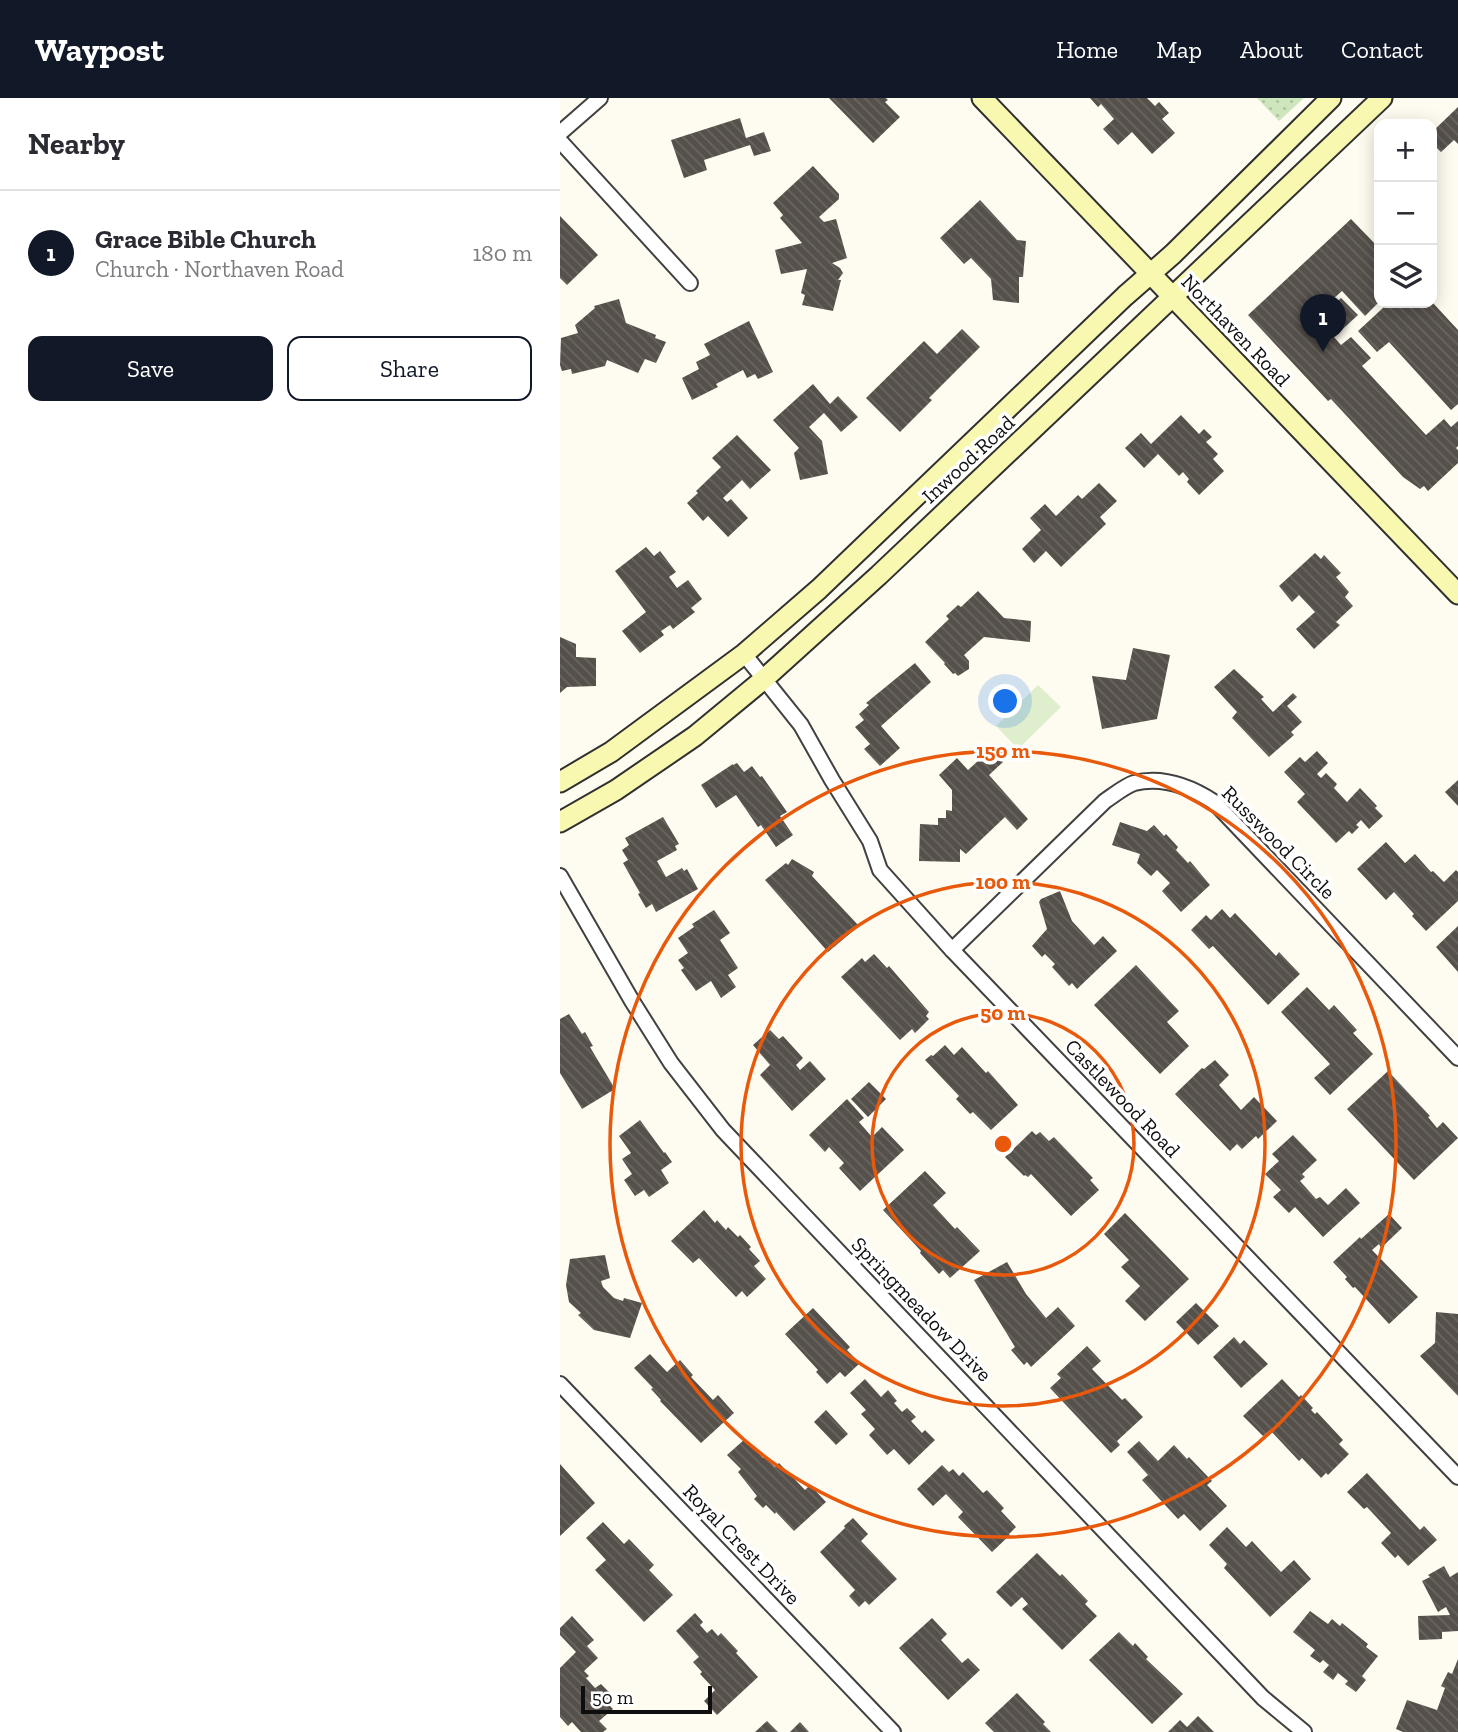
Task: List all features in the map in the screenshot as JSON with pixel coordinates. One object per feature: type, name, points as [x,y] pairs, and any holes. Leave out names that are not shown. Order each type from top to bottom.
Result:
[{"type":"main road","name":"Northaven Road","points":[[982,98],[1458,594]]},
{"type":"main road","name":"Inwood Road","points":[[560,782],[611,752],[744,654],[819,589],[1125,296],[1152,274],[1331,98]]},
{"type":"main road","name":"Inwood Road","points":[[560,822],[616,790],[695,736],[764,679],[879,575],[1382,98]]},
{"type":"street","points":[[560,133],[600,98]]},
{"type":"street","points":[[560,141],[690,283]]},
{"type":"street","name":"Castlewood Road","points":[[744,654],[801,724],[870,841],[880,870],[952,950],[1458,1477]]},
{"type":"street","name":"Russwood Circle","points":[[952,950],[1105,801],[1133,783],[1167,781],[1200,793],[1214,802],[1458,1058]]},
{"type":"street","name":"Springmeadow Drive","points":[[560,876],[625,990],[671,1063],[723,1130],[1263,1698],[1304,1732]]},
{"type":"street","name":"Royal Crest Drive","points":[[560,1384],[893,1732]]},
{"type":"green space","points":[[1257,98],[1304,98],[1279,121]]},
{"type":"green space","points":[[1038,685],[1061,707],[1018,749],[996,726]]},
{"type":"building","points":[[829,98],[886,98],[888,100],[885,102],[900,117],[873,143]]},
{"type":"building","points":[[1090,98],[1147,98],[1155,106],[1159,102],[1169,113],[1162,119],[1175,133],[1152,154],[1132,132],[1118,145],[1103,129],[1114,119],[1101,104],[1098,107]]},
{"type":"building","points":[[1458,107],[1458,144],[1454,140],[1441,152],[1437,148],[1437,127]]},
{"type":"building","points":[[740,118],[746,138],[764,132],[771,151],[754,156],[750,145],[704,160],[707,170],[684,178],[671,140]]},
{"type":"building","points":[[813,166],[839,194],[839,199],[819,217],[824,222],[836,219],[847,258],[832,263],[843,273],[838,280],[841,280],[833,311],[802,305],[805,295],[801,293],[807,269],[781,274],[775,250],[802,243],[780,218],[783,215],[773,203]]},
{"type":"building","points":[[980,200],[1017,240],[1026,241],[1023,277],[1019,277],[1019,303],[993,300],[991,279],[971,258],[964,264],[940,238]]},
{"type":"building","points":[[560,216],[598,255],[567,285],[560,278]]},
{"type":"building","points":[[1351,219],[1374,243],[1374,307],[1365,316],[1342,291],[1314,316],[1318,320],[1341,298],[1358,315],[1334,337],[1341,345],[1351,337],[1371,358],[1362,366],[1426,435],[1444,419],[1451,427],[1458,421],[1458,463],[1428,491],[1424,486],[1420,489],[1403,477],[1248,315]]},
{"type":"building","points":[[619,299],[626,323],[666,342],[656,363],[645,359],[638,373],[607,360],[605,366],[572,374],[571,369],[562,371],[561,338],[578,333],[575,325],[595,308],[594,306]]},
{"type":"building","points":[[1437,307],[1458,330],[1458,404],[1451,410],[1389,342],[1377,352],[1358,331],[1383,308]]},
{"type":"building","points":[[749,321],[773,372],[758,379],[755,374],[747,378],[743,370],[692,400],[682,378],[699,369],[696,362],[710,355],[704,344]]},
{"type":"building","points":[[962,329],[980,347],[929,398],[932,400],[900,432],[866,398],[924,341],[937,354]]},
{"type":"building","points":[[813,384],[830,404],[838,396],[858,417],[841,432],[824,413],[809,427],[822,441],[828,474],[800,480],[794,453],[799,448],[773,420]]},
{"type":"building","points":[[1181,415],[1199,434],[1204,429],[1212,437],[1206,442],[1218,454],[1213,459],[1224,471],[1199,495],[1187,482],[1189,479],[1183,472],[1179,476],[1158,454],[1144,468],[1125,448],[1141,433],[1151,444]]},
{"type":"building","points":[[737,435],[771,470],[750,489],[742,480],[723,498],[727,502],[731,499],[748,518],[728,537],[708,516],[703,521],[687,503],[721,467],[712,458]]},
{"type":"building","points":[[1099,483],[1117,501],[1100,517],[1106,524],[1061,567],[1046,551],[1034,563],[1022,549],[1041,530],[1030,518],[1045,504],[1056,516],[1078,495],[1082,499]]},
{"type":"building","points":[[646,547],[654,556],[660,551],[676,572],[669,577],[677,588],[688,580],[702,599],[691,608],[695,612],[673,629],[670,625],[661,631],[664,635],[640,653],[622,631],[646,612],[615,571]]},
{"type":"building","points":[[1315,553],[1321,559],[1324,555],[1341,573],[1336,577],[1349,592],[1345,597],[1353,606],[1336,622],[1340,625],[1314,649],[1296,629],[1315,612],[1299,595],[1292,602],[1279,586]]},
{"type":"building","points":[[978,591],[1004,618],[1031,621],[1030,642],[984,637],[964,655],[969,661],[969,669],[958,676],[953,674],[925,642],[949,619],[946,616],[958,605],[961,607]]},
{"type":"building","points":[[560,637],[576,644],[576,657],[596,658],[596,686],[567,687],[560,693]]},
{"type":"building","points":[[1133,648],[1170,655],[1157,719],[1102,729],[1092,676],[1126,680]]},
{"type":"building","points":[[915,663],[931,682],[881,726],[900,748],[880,766],[864,749],[870,744],[855,727],[864,720],[859,714],[869,705],[866,703]]},
{"type":"building","points":[[1234,669],[1264,697],[1261,699],[1273,712],[1293,693],[1297,697],[1287,706],[1302,722],[1291,732],[1294,735],[1269,757],[1232,718],[1237,712],[1214,687]]},
{"type":"building","points":[[991,749],[1003,762],[989,775],[1028,819],[1017,830],[1005,817],[966,854],[960,849],[960,862],[919,861],[920,824],[938,825],[938,818],[946,818],[946,810],[952,811],[952,790],[939,775],[957,758],[968,770]]},
{"type":"building","points":[[1317,751],[1328,763],[1317,774],[1321,778],[1326,773],[1337,784],[1334,788],[1347,802],[1360,788],[1383,816],[1369,829],[1361,820],[1356,825],[1359,827],[1352,834],[1349,831],[1336,843],[1297,802],[1305,794],[1284,772],[1300,757],[1305,762]]},
{"type":"building","points":[[737,763],[744,772],[752,766],[787,812],[780,816],[793,835],[776,847],[736,795],[716,808],[701,785]]},
{"type":"building","points":[[1458,780],[1458,806],[1445,792]]},
{"type":"building","points":[[663,817],[679,844],[675,846],[677,850],[657,861],[666,877],[682,868],[684,871],[687,869],[698,889],[656,912],[652,904],[646,908],[638,894],[640,893],[623,863],[628,860],[622,850],[629,845],[625,838]]},
{"type":"building","points":[[1120,822],[1147,831],[1154,825],[1164,836],[1166,834],[1178,847],[1176,850],[1188,863],[1190,861],[1210,885],[1181,912],[1162,891],[1170,883],[1157,870],[1151,876],[1137,863],[1140,854],[1112,845]]},
{"type":"building","points":[[1386,842],[1405,863],[1415,854],[1444,882],[1456,870],[1458,872],[1458,901],[1426,931],[1394,892],[1386,900],[1357,869]]},
{"type":"building","points":[[792,859],[814,872],[812,876],[859,926],[828,952],[765,880],[786,863],[788,865]]},
{"type":"building","points":[[1060,891],[1072,921],[1094,945],[1103,936],[1117,951],[1077,989],[1072,983],[1069,986],[1052,967],[1055,964],[1045,954],[1042,957],[1032,946],[1047,929],[1039,902]]},
{"type":"building","points":[[1222,909],[1230,918],[1235,913],[1276,956],[1279,952],[1300,974],[1268,1005],[1213,946],[1209,949],[1191,930],[1206,915],[1211,920]]},
{"type":"building","points":[[714,910],[730,933],[720,940],[738,968],[728,975],[736,987],[721,998],[711,981],[696,991],[681,970],[684,968],[678,960],[688,953],[678,938],[694,927],[692,924]]},
{"type":"building","points":[[1458,926],[1458,972],[1436,947]]},
{"type":"building","points":[[874,954],[887,968],[889,966],[929,1012],[926,1016],[929,1019],[915,1033],[912,1029],[900,1040],[841,977],[862,958],[865,962]]},
{"type":"building","points":[[1136,965],[1179,1011],[1167,1022],[1189,1046],[1160,1074],[1094,1005]]},
{"type":"building","points":[[1307,987],[1329,1010],[1334,1005],[1357,1030],[1353,1033],[1373,1054],[1330,1095],[1314,1078],[1330,1064],[1281,1012]]},
{"type":"building","points":[[569,1014],[582,1034],[585,1032],[593,1046],[590,1047],[615,1089],[582,1109],[560,1073],[560,1019]]},
{"type":"building","points":[[770,1030],[779,1039],[783,1036],[803,1058],[796,1065],[800,1070],[810,1061],[826,1079],[792,1111],[760,1075],[770,1065],[753,1045]]},
{"type":"building","points":[[945,1045],[954,1055],[962,1047],[1018,1105],[991,1130],[973,1112],[970,1114],[956,1099],[959,1096],[925,1060]]},
{"type":"building","points":[[1215,1060],[1229,1075],[1219,1085],[1241,1110],[1254,1097],[1277,1121],[1258,1139],[1256,1136],[1242,1149],[1237,1144],[1230,1151],[1175,1094],[1202,1068]]},
{"type":"building","points":[[1388,1071],[1430,1116],[1428,1117],[1437,1128],[1443,1122],[1458,1138],[1414,1180],[1347,1109]]},
{"type":"building","points":[[869,1082],[886,1099],[868,1117],[851,1099]]},
{"type":"building","points":[[847,1099],[864,1118],[859,1122],[872,1137],[882,1127],[904,1150],[860,1191],[839,1168],[844,1163],[829,1147],[825,1152],[809,1135]]},
{"type":"building","points":[[640,1120],[672,1162],[661,1170],[669,1183],[649,1197],[644,1190],[635,1196],[624,1180],[632,1174],[622,1159],[631,1153],[619,1136]]},
{"type":"building","points":[[1032,1131],[1036,1135],[1040,1132],[1049,1141],[1054,1137],[1093,1178],[1090,1180],[1099,1190],[1071,1216],[1031,1174],[1024,1176],[1005,1157]]},
{"type":"building","points":[[1293,1135],[1317,1160],[1302,1174],[1305,1177],[1300,1181],[1316,1199],[1320,1197],[1328,1205],[1346,1188],[1360,1203],[1323,1237],[1295,1207],[1289,1213],[1273,1197],[1281,1190],[1265,1174],[1279,1161],[1272,1154]]},
{"type":"building","points":[[925,1171],[946,1193],[933,1205],[980,1251],[950,1278],[943,1270],[939,1274],[883,1210]]},
{"type":"building","points":[[704,1210],[715,1223],[717,1220],[726,1230],[728,1227],[738,1237],[740,1235],[760,1261],[754,1266],[766,1279],[747,1297],[742,1291],[736,1297],[699,1258],[693,1263],[671,1241]]},
{"type":"building","points":[[1125,1213],[1189,1279],[1145,1321],[1125,1301],[1140,1286],[1121,1267],[1129,1260],[1104,1234]]},
{"type":"building","points":[[1389,1214],[1402,1228],[1381,1248],[1379,1244],[1372,1250],[1418,1297],[1389,1324],[1355,1287],[1353,1288],[1333,1262]]},
{"type":"building","points":[[605,1255],[610,1278],[601,1281],[603,1287],[614,1298],[642,1303],[630,1338],[594,1330],[569,1302],[566,1285],[570,1259]]},
{"type":"building","points":[[1007,1262],[1026,1294],[1046,1318],[1058,1307],[1075,1326],[1031,1367],[1027,1362],[1024,1365],[1011,1350],[1015,1347],[974,1280]]},
{"type":"building","points":[[1196,1303],[1219,1326],[1198,1345],[1176,1322]]},
{"type":"building","points":[[813,1308],[850,1347],[847,1350],[860,1363],[845,1377],[840,1372],[827,1384],[816,1372],[818,1370],[785,1334]]},
{"type":"building","points":[[1436,1312],[1458,1314],[1458,1396],[1420,1356],[1435,1343]]},
{"type":"building","points":[[1234,1337],[1240,1344],[1244,1340],[1268,1364],[1241,1388],[1213,1357]]},
{"type":"building","points":[[1087,1346],[1101,1361],[1092,1369],[1143,1417],[1117,1441],[1120,1445],[1111,1453],[1050,1388],[1061,1378],[1057,1374]]},
{"type":"building","points":[[650,1354],[667,1372],[680,1360],[693,1375],[691,1377],[713,1400],[718,1395],[734,1413],[701,1443],[660,1401],[651,1389],[653,1388],[634,1368]]},
{"type":"building","points":[[865,1379],[881,1397],[888,1390],[902,1412],[907,1408],[916,1417],[911,1421],[922,1433],[925,1430],[935,1440],[909,1465],[894,1449],[887,1455],[869,1435],[875,1429],[861,1414],[866,1410],[850,1393]]},
{"type":"building","points":[[1282,1379],[1299,1397],[1301,1395],[1313,1408],[1311,1410],[1315,1414],[1317,1412],[1343,1440],[1339,1444],[1349,1454],[1328,1475],[1326,1473],[1321,1478],[1302,1458],[1299,1461],[1270,1430],[1263,1436],[1243,1416]]},
{"type":"building","points":[[826,1410],[848,1434],[836,1445],[814,1422]]},
{"type":"building","points":[[745,1439],[763,1458],[775,1467],[779,1463],[805,1490],[810,1485],[826,1502],[794,1531],[776,1512],[775,1514],[766,1505],[763,1508],[754,1499],[757,1496],[738,1472],[741,1469],[727,1455]]},
{"type":"building","points":[[1139,1441],[1158,1461],[1174,1445],[1212,1481],[1207,1485],[1227,1506],[1200,1531],[1184,1514],[1178,1519],[1142,1480],[1148,1475],[1127,1452]]},
{"type":"building","points":[[560,1464],[595,1503],[560,1536]]},
{"type":"building","points":[[942,1465],[949,1472],[953,1469],[959,1476],[963,1472],[983,1493],[987,1490],[1004,1508],[1001,1511],[1016,1527],[992,1552],[958,1517],[963,1512],[946,1494],[933,1506],[917,1489]]},
{"type":"building","points":[[1367,1473],[1420,1530],[1424,1526],[1437,1540],[1408,1566],[1398,1555],[1395,1558],[1381,1543],[1391,1533],[1367,1507],[1364,1509],[1347,1492]]},
{"type":"building","points":[[853,1518],[868,1534],[861,1541],[897,1579],[869,1605],[865,1601],[859,1607],[849,1596],[855,1590],[820,1552]]},
{"type":"building","points":[[603,1522],[624,1544],[629,1539],[654,1565],[649,1570],[673,1595],[644,1622],[595,1570],[606,1560],[586,1538]]},
{"type":"building","points":[[1227,1527],[1246,1547],[1252,1541],[1281,1572],[1294,1560],[1311,1579],[1270,1617],[1224,1568],[1227,1564],[1209,1545]]},
{"type":"building","points":[[1037,1553],[1088,1601],[1085,1604],[1097,1616],[1062,1650],[1022,1609],[1028,1604],[1022,1597],[1011,1607],[996,1592]]},
{"type":"building","points":[[1444,1566],[1450,1577],[1458,1572],[1458,1631],[1442,1632],[1442,1639],[1419,1640],[1418,1616],[1450,1615],[1446,1607],[1438,1612],[1422,1581]]},
{"type":"building","points":[[1310,1611],[1328,1624],[1332,1619],[1340,1626],[1342,1623],[1378,1656],[1362,1676],[1366,1680],[1356,1692],[1345,1684],[1348,1681],[1338,1673],[1333,1680],[1323,1672],[1329,1665],[1310,1656],[1315,1650],[1293,1632]]},
{"type":"building","points":[[695,1613],[703,1622],[700,1625],[707,1633],[712,1629],[718,1636],[721,1633],[758,1677],[717,1715],[704,1701],[715,1690],[693,1662],[699,1657],[676,1631]]},
{"type":"building","points":[[572,1616],[594,1640],[587,1646],[598,1658],[584,1671],[589,1676],[586,1678],[595,1688],[601,1684],[612,1695],[605,1701],[613,1709],[599,1721],[607,1729],[603,1732],[581,1732],[572,1722],[568,1726],[560,1717],[560,1668],[576,1652],[560,1635],[560,1628]]},
{"type":"building","points":[[932,1618],[947,1634],[941,1640],[962,1663],[968,1658],[980,1670],[948,1700],[899,1648]]},
{"type":"building","points":[[1119,1632],[1133,1646],[1135,1643],[1148,1657],[1146,1659],[1183,1694],[1152,1724],[1089,1660]]},
{"type":"building","points":[[1458,1659],[1458,1732],[1403,1732],[1396,1729],[1407,1700],[1437,1710],[1445,1688],[1441,1686],[1448,1672],[1452,1674]]},
{"type":"building","points":[[1017,1693],[1051,1732],[994,1732],[985,1723]]},
{"type":"building","points":[[1198,1716],[1214,1732],[1168,1732],[1180,1720],[1187,1727]]},
{"type":"building","points":[[767,1721],[778,1732],[755,1732]]},
{"type":"building","points":[[800,1722],[809,1732],[790,1732]]},
{"type":"place","name":"Grace Bible Church","points":[[1323,352]]}]
